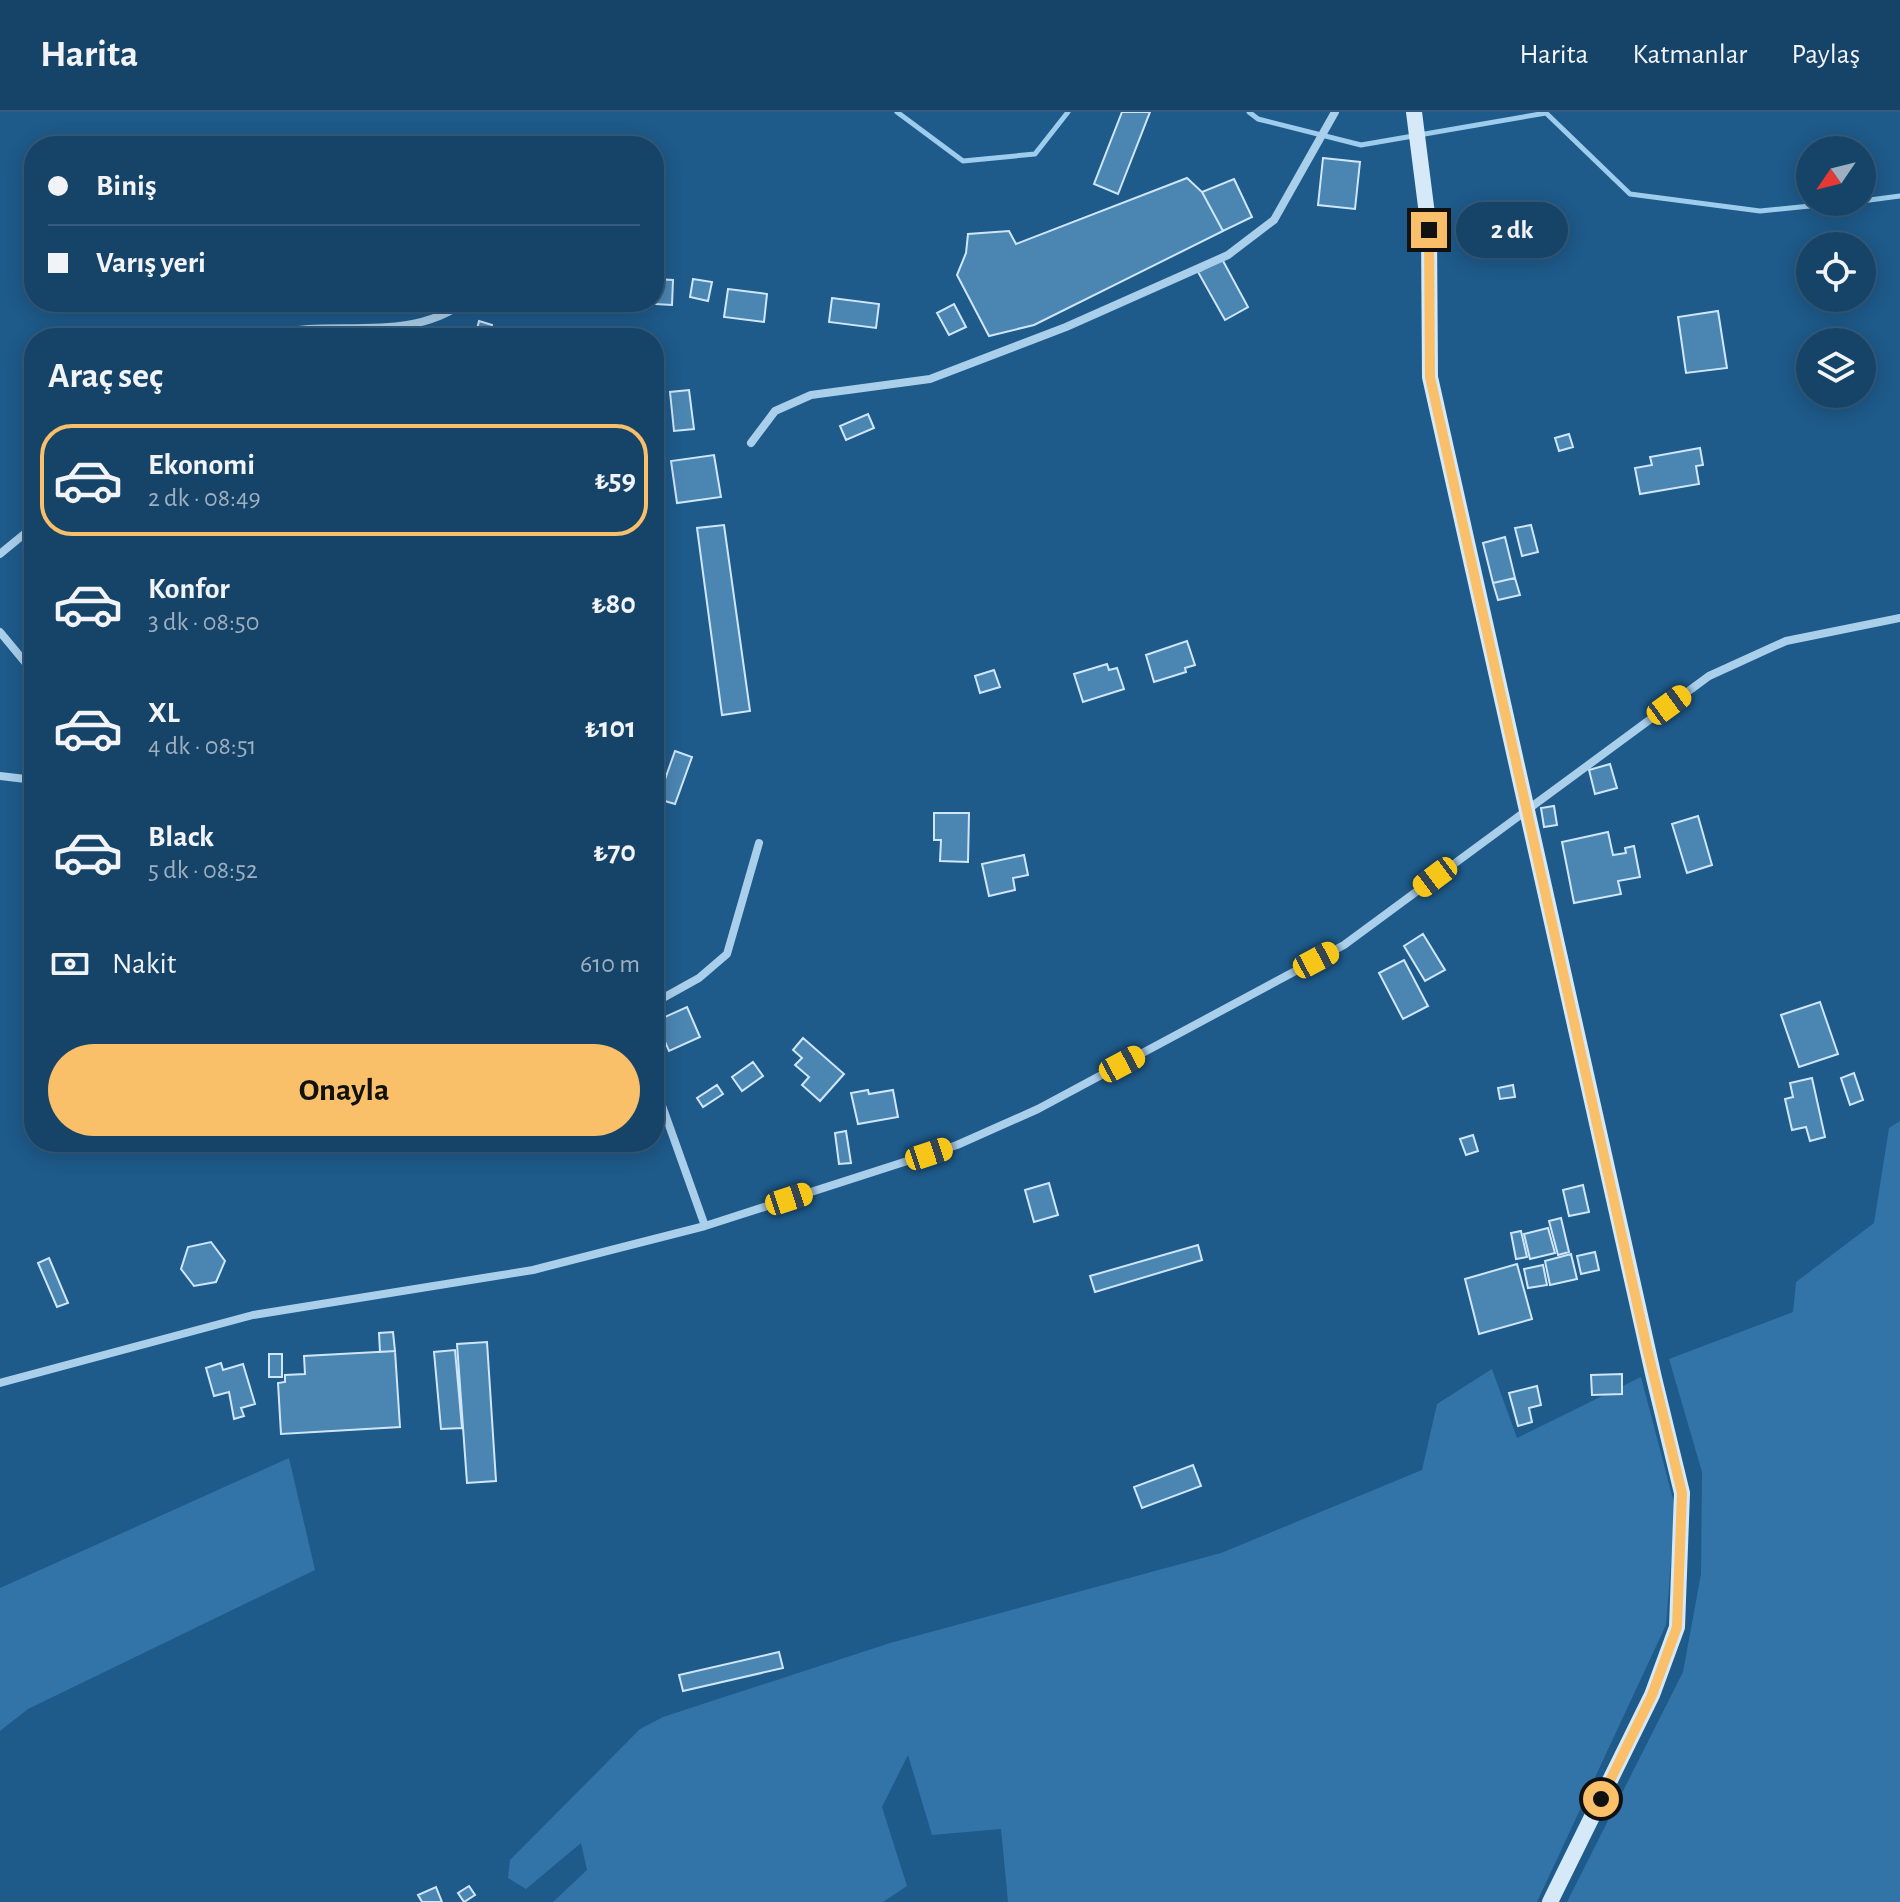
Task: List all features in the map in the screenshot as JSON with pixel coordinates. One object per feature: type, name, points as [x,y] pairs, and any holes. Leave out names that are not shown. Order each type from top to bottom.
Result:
[{"type":"street","points":[[751,443],[775,411],[811,395],[930,379],[1066,327],[1228,255],[1274,220],[1335,112]]},
{"type":"street","points":[[1415,115],[1429,230],[1430,377],[1682,1493],[1677,1627],[1652,1695],[1550,1902]]},
{"type":"street","points":[[354,328],[402,327],[446,312]]},
{"type":"street","points":[[0,554],[24,534]]},
{"type":"street","points":[[0,1383],[253,1315],[533,1270],[705,1226],[957,1145],[1038,1109],[1344,945],[1709,676],[1786,641],[1900,618]]},
{"type":"street","points":[[0,632],[24,661]]},
{"type":"street","points":[[0,776],[24,779]]},
{"type":"street","points":[[664,997],[699,978],[727,954],[759,843]]},
{"type":"street","points":[[664,1111],[705,1226]]},
{"type":"shaded area","points":[[1900,1121],[1900,1902],[1567,1902],[1683,1672],[1701,1574],[1702,1472],[1669,1359],[1793,1312],[1796,1282],[1874,1223],[1889,1128]]},
{"type":"shaded area","points":[[1492,1369],[1517,1438],[1641,1377],[1675,1507],[1666,1625],[1537,1902],[1008,1902],[1001,1829],[932,1835],[908,1755],[882,1807],[907,1886],[883,1902],[553,1902],[587,1870],[581,1843],[526,1889],[508,1878],[510,1860],[640,1729],[663,1717],[890,1643],[1221,1553],[1422,1470],[1437,1404]]},
{"type":"shaded area","points":[[289,1458],[315,1570],[28,1709],[0,1731],[0,1588]]},
{"type":"building","points":[[1122,112],[1150,112],[1118,194],[1094,184]]},
{"type":"building","points":[[1323,158],[1360,162],[1355,209],[1318,205]]},
{"type":"building","points":[[1187,178],[1202,192],[1223,231],[1034,325],[989,336],[957,275],[966,253],[968,234],[1009,231],[1016,244]]},
{"type":"building","points":[[1234,179],[1252,217],[1223,231],[1202,192]]},
{"type":"building","points":[[1222,259],[1248,307],[1225,320],[1198,272]]},
{"type":"building","points":[[693,279],[712,282],[708,301],[690,297]]},
{"type":"building","points":[[664,280],[673,280],[672,305],[664,305]]},
{"type":"building","points":[[728,289],[767,294],[764,322],[724,317]]},
{"type":"building","points":[[832,298],[879,304],[876,328],[829,322]]},
{"type":"building","points":[[954,304],[966,327],[949,335],[937,313]]},
{"type":"building","points":[[1718,311],[1727,368],[1686,373],[1678,317]]},
{"type":"building","points":[[479,321],[492,325],[491,328],[477,328]]},
{"type":"building","points":[[689,390],[694,429],[674,431],[670,392]]},
{"type":"building","points":[[868,414],[874,428],[846,440],[840,426]]},
{"type":"building","points":[[1569,434],[1573,447],[1559,451],[1555,438]]},
{"type":"building","points":[[1700,448],[1703,465],[1696,466],[1699,484],[1640,494],[1635,468],[1652,465],[1650,457]]},
{"type":"building","points":[[714,455],[721,497],[677,503],[671,461]]},
{"type":"building","points":[[724,525],[750,711],[722,715],[697,528]]},
{"type":"building","points":[[1531,525],[1538,552],[1522,556],[1515,528]]},
{"type":"building","points":[[1505,537],[1515,578],[1493,583],[1483,543]]},
{"type":"building","points":[[1515,578],[1520,595],[1498,600],[1493,583]]},
{"type":"building","points":[[1187,641],[1195,665],[1185,668],[1186,672],[1154,682],[1146,655]]},
{"type":"building","points":[[1107,664],[1109,670],[1117,668],[1124,689],[1083,702],[1074,674]]},
{"type":"building","points":[[994,670],[1000,687],[980,693],[975,676]]},
{"type":"building","points":[[675,751],[692,757],[675,804],[664,801],[664,782]]},
{"type":"building","points":[[1610,764],[1617,788],[1595,794],[1589,770]]},
{"type":"building","points":[[1554,806],[1557,825],[1544,827],[1541,808]]},
{"type":"building","points":[[934,813],[969,813],[968,862],[940,861],[941,840],[934,840]]},
{"type":"building","points":[[1698,816],[1712,865],[1687,873],[1672,824]]},
{"type":"building","points":[[1608,832],[1613,855],[1626,853],[1625,848],[1634,846],[1640,877],[1618,881],[1621,894],[1574,903],[1562,842]]},
{"type":"building","points":[[1024,855],[1028,875],[1013,878],[1015,890],[989,896],[982,864]]},
{"type":"building","points":[[1423,934],[1445,970],[1425,981],[1404,946]]},
{"type":"building","points":[[1404,960],[1428,1006],[1403,1019],[1379,973]]},
{"type":"building","points":[[1820,1002],[1838,1054],[1799,1067],[1781,1015]]},
{"type":"building","points":[[687,1007],[700,1037],[669,1051],[664,1039],[664,1017]]},
{"type":"building","points":[[803,1038],[844,1074],[820,1101],[802,1085],[809,1077],[795,1065],[802,1058],[793,1050]]},
{"type":"building","points":[[753,1062],[763,1076],[742,1091],[732,1077]]},
{"type":"building","points":[[1854,1073],[1863,1100],[1850,1105],[1841,1078]]},
{"type":"building","points":[[1812,1078],[1825,1137],[1810,1141],[1806,1127],[1792,1130],[1785,1099],[1793,1097],[1790,1083]]},
{"type":"building","points":[[717,1085],[723,1094],[703,1107],[697,1098]]},
{"type":"building","points":[[1513,1085],[1515,1097],[1500,1099],[1498,1088]]},
{"type":"building","points":[[868,1090],[869,1094],[893,1090],[898,1117],[858,1124],[851,1093]]},
{"type":"building","points":[[846,1131],[851,1163],[839,1164],[835,1133]]},
{"type":"building","points":[[1473,1135],[1478,1151],[1466,1155],[1460,1139]]},
{"type":"building","points":[[1049,1183],[1058,1215],[1034,1222],[1025,1190]]},
{"type":"building","points":[[1583,1185],[1589,1212],[1569,1216],[1563,1190]]},
{"type":"building","points":[[1561,1218],[1569,1252],[1558,1255],[1549,1221]]},
{"type":"building","points":[[1548,1228],[1555,1253],[1530,1259],[1524,1234]]},
{"type":"building","points":[[1521,1231],[1527,1257],[1516,1259],[1511,1233]]},
{"type":"building","points":[[211,1242],[225,1261],[216,1282],[194,1286],[181,1269],[188,1247]]},
{"type":"building","points":[[1198,1245],[1202,1260],[1095,1292],[1090,1276]]},
{"type":"building","points":[[1595,1252],[1599,1270],[1581,1274],[1577,1256]]},
{"type":"building","points":[[1571,1254],[1577,1279],[1550,1285],[1545,1261]]},
{"type":"building","points":[[49,1258],[68,1303],[57,1307],[38,1263]]},
{"type":"building","points":[[1517,1264],[1532,1319],[1479,1334],[1465,1279]]},
{"type":"building","points":[[1543,1265],[1547,1285],[1528,1288],[1524,1269]]},
{"type":"building","points":[[393,1332],[395,1351],[380,1352],[379,1333]]},
{"type":"building","points":[[487,1342],[496,1481],[467,1483],[457,1344]]},
{"type":"building","points":[[455,1350],[462,1428],[441,1429],[434,1352]]},
{"type":"building","points":[[395,1351],[400,1427],[281,1434],[278,1383],[285,1382],[285,1375],[305,1374],[304,1356]]},
{"type":"building","points":[[269,1354],[282,1354],[282,1377],[269,1377]]},
{"type":"building","points":[[221,1363],[223,1370],[243,1364],[255,1404],[241,1408],[244,1416],[234,1419],[229,1392],[214,1396],[206,1368]]},
{"type":"building","points":[[1622,1374],[1622,1394],[1592,1395],[1591,1375]]},
{"type":"building","points":[[1537,1386],[1541,1405],[1529,1408],[1532,1422],[1518,1426],[1509,1393]]},
{"type":"building","points":[[1193,1465],[1201,1486],[1142,1508],[1134,1487]]},
{"type":"building","points":[[779,1652],[783,1668],[683,1691],[679,1675]]},
{"type":"building","points":[[469,1886],[475,1895],[464,1902],[458,1893]]},
{"type":"building","points":[[436,1887],[442,1902],[422,1902],[418,1895]]},
{"type":"waterway","points":[[897,112],[963,161],[1035,154],[1068,112]]},
{"type":"waterway","points":[[1249,112],[1258,119],[1361,145],[1546,113],[1630,194],[1760,211],[1796,207]]},
{"type":"waterway","points":[[1876,199],[1900,196]]},
{"type":"route","points":[[1429,230],[1430,377],[1682,1493],[1677,1627],[1652,1695],[1601,1799]]}]
